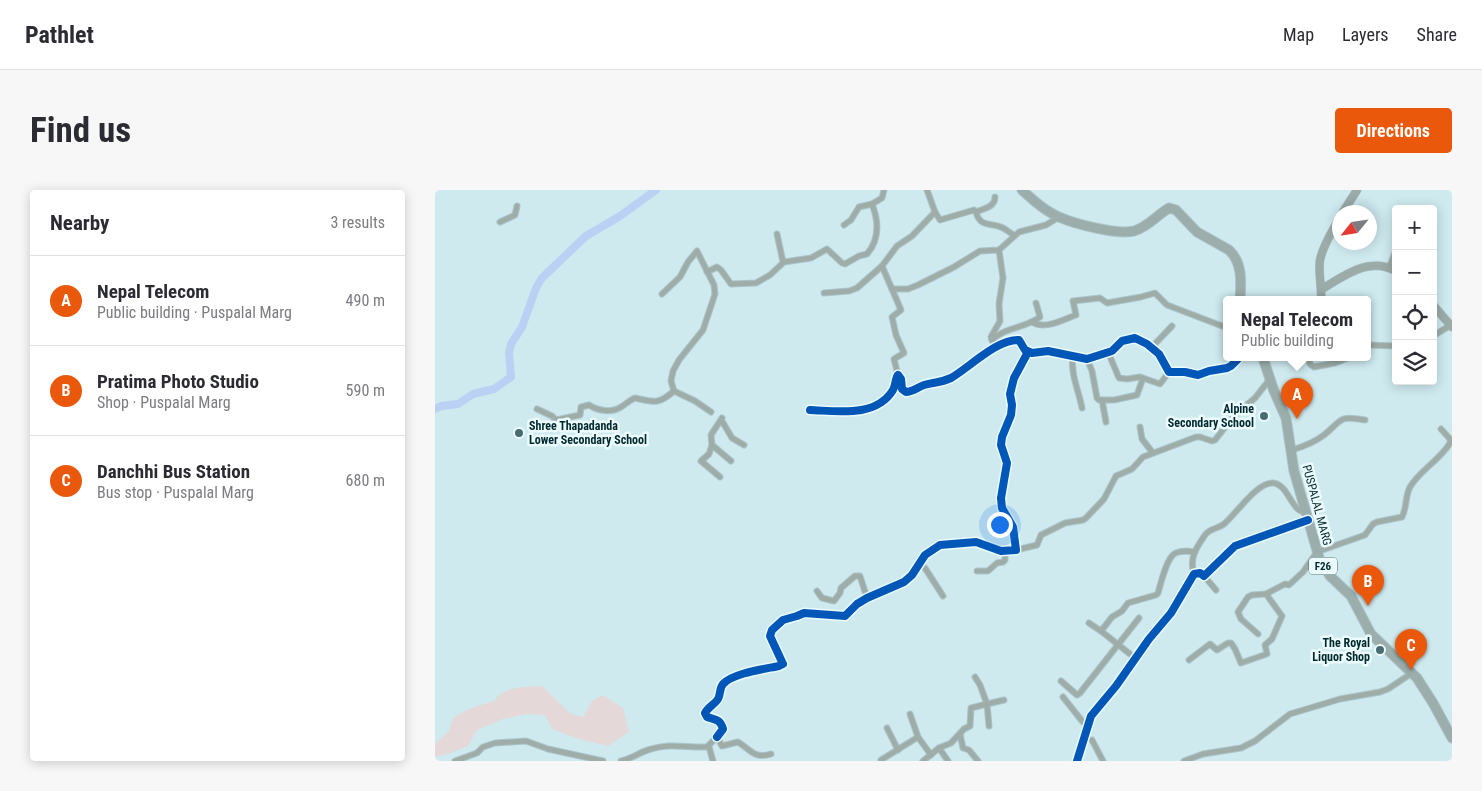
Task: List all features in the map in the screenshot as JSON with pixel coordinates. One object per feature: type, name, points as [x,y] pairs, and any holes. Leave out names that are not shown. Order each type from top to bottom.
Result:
[{"type":"main road","points":[[1022,190],[1044,209],[1059,217],[1107,230],[1128,232],[1142,228],[1166,210],[1173,208],[1197,232],[1233,253],[1240,271],[1240,296]]},
{"type":"main road","name":"PUSPALAL MARG","points":[[1264,361],[1286,418],[1294,471],[1317,552],[1326,570],[1351,596],[1371,634],[1412,672],[1433,703],[1452,738]]},
{"type":"street","points":[[844,225],[851,220],[859,207],[871,204],[882,198],[884,190]]},
{"type":"street","points":[[927,190],[940,220],[975,210],[976,212],[994,204],[995,196]]},
{"type":"street","points":[[1347,205],[1357,190]]},
{"type":"street","points":[[707,272],[717,267],[731,284],[752,284],[766,278],[783,262],[811,258],[827,249],[843,265],[859,256],[867,254],[877,239],[877,217],[871,204]]},
{"type":"street","points":[[500,222],[515,215],[517,206]]},
{"type":"street","points":[[824,293],[849,291],[857,288],[882,266],[897,246],[912,236],[935,212]]},
{"type":"street","points":[[976,212],[979,221],[1003,227],[1014,235]]},
{"type":"street","points":[[892,289],[908,290],[982,250],[999,250],[1019,232],[1046,225],[1059,217]]},
{"type":"street","points":[[1321,296],[1320,262],[1332,232]]},
{"type":"street","points":[[777,234],[783,262]]},
{"type":"street","points":[[995,348],[991,337],[997,328],[1000,314],[999,304],[1003,278],[999,250]]},
{"type":"street","points":[[663,294],[680,278],[688,262],[697,251],[714,285],[714,299],[708,310],[703,330],[679,360],[673,371],[671,381],[674,391],[695,401],[711,412]]},
{"type":"street","points":[[882,266],[901,310],[892,317],[895,334],[904,352],[894,359],[902,388],[906,392],[949,378],[1003,342],[1019,340],[1028,352],[1048,351],[1087,359],[1115,349],[1122,341],[1131,338],[1139,340],[1159,354],[1169,372]]},
{"type":"street","points":[[1322,289],[1359,267],[1392,269]]},
{"type":"street","points":[[1032,322],[1038,326],[1046,326],[1076,315],[1073,301],[1100,298],[1107,303],[1141,297],[1155,292],[1173,308],[1223,326]]},
{"type":"street","points":[[992,340],[999,334],[1032,322],[1040,317],[1036,303]]},
{"type":"street","points":[[1437,310],[1451,326],[1437,334]]},
{"type":"street","points":[[1151,348],[1171,326]]},
{"type":"street","points":[[1371,345],[1392,346]]},
{"type":"street","points":[[1016,550],[1013,527],[1002,508],[1001,498],[1007,463],[1001,445],[1011,415],[1012,404],[1010,394],[1015,378],[1028,352]]},
{"type":"street","points":[[1108,352],[1119,378],[1143,378],[1160,384],[1169,372]]},
{"type":"street","points":[[1073,355],[1072,363],[1075,382],[1082,408]]},
{"type":"street","points":[[1087,359],[1099,400],[1114,400],[1137,395],[1143,378]]},
{"type":"street","points":[[1169,372],[1185,372],[1198,375],[1231,366],[1236,361]]},
{"type":"street","points":[[1309,361],[1314,367],[1340,361]]},
{"type":"street","points":[[810,410],[867,410],[889,395],[898,375]]},
{"type":"street","points":[[709,747],[723,729],[721,723],[715,718],[707,717],[705,713],[718,699],[720,688],[727,681],[750,672],[783,664],[770,636],[772,630],[780,622],[808,612],[828,616],[845,616],[857,604],[867,598],[904,582],[930,551],[945,544],[976,542],[1005,551],[1037,545],[1041,535],[1065,523],[1083,520],[1104,500],[1116,476],[1132,470],[1143,457],[1198,437],[1212,441],[1215,440],[1235,415],[1255,398],[1270,379]]},
{"type":"street","points":[[537,409],[560,420],[581,414],[581,406],[589,405],[595,409],[612,410],[635,398],[650,402],[661,401],[674,391]]},
{"type":"street","points":[[1102,400],[1106,422]]},
{"type":"street","points":[[1292,450],[1322,437],[1340,420],[1355,418],[1365,420]]},
{"type":"street","points":[[720,477],[701,461],[709,454],[711,435],[722,420],[729,435],[745,446]]},
{"type":"street","points":[[1140,427],[1142,439],[1153,453]]},
{"type":"street","points":[[1258,634],[1241,619],[1238,612],[1248,597],[1266,594],[1285,584],[1289,585],[1317,552],[1365,535],[1373,524],[1377,522],[1401,517],[1411,486],[1449,446],[1451,440],[1441,429]]},
{"type":"street","points":[[711,445],[731,461]]},
{"type":"street","points":[[1077,761],[1091,716],[1171,613],[1194,574],[1191,564],[1195,552],[1207,533],[1226,523],[1250,498],[1253,492],[1262,486],[1272,483],[1279,485],[1286,491],[1298,510],[1307,515]]},
{"type":"street","points":[[1205,576],[1235,546],[1257,539],[1307,515]]},
{"type":"street","points":[[977,572],[988,571],[997,563],[1003,562],[1005,560],[1005,551]]},
{"type":"street","points":[[1101,631],[1129,603],[1156,595],[1169,560],[1175,554],[1181,551],[1195,552]]},
{"type":"street","points":[[919,564],[925,568],[943,596]]},
{"type":"street","points":[[1194,574],[1200,573],[1205,576],[1216,590]]},
{"type":"street","points":[[817,590],[822,598],[834,601],[841,588],[855,576],[860,576],[867,598]]},
{"type":"street","points":[[1189,660],[1210,644],[1217,650],[1231,643],[1241,663],[1267,654],[1265,646],[1272,639],[1282,616],[1266,594]]},
{"type":"street","points":[[1061,681],[1077,695],[1080,694],[1139,618]]},
{"type":"street","points":[[1089,623],[1135,658]]},
{"type":"street","points":[[1184,761],[1203,754],[1241,748],[1255,741],[1290,714],[1340,699],[1380,692],[1388,689],[1412,672]]},
{"type":"street","points":[[975,677],[987,704],[989,726]]},
{"type":"street","points":[[1063,697],[1087,725]]},
{"type":"street","points":[[923,761],[939,748],[951,743],[964,729],[970,726],[971,708],[1003,700]]},
{"type":"street","points":[[910,714],[918,737],[931,755]]},
{"type":"street","points":[[887,728],[898,750]]},
{"type":"street","points":[[960,734],[963,748],[969,750],[978,761]]},
{"type":"street","points":[[881,760],[918,737]]},
{"type":"street","points":[[717,738],[722,746],[738,742],[754,754],[762,756],[771,754]]},
{"type":"street","points":[[1092,740],[1103,761]]},
{"type":"street","points":[[455,761],[477,753],[483,747],[526,741],[548,749],[603,761]]},
{"type":"street","points":[[621,761],[646,751],[666,746],[709,747]]},
{"type":"street","points":[[709,747],[713,761]]},
{"type":"street","points":[[939,748],[949,761]]},
{"type":"shaded area","points":[[542,686],[571,714],[583,717],[592,701],[603,695],[623,708],[629,732],[608,746],[579,739],[552,729],[545,715],[526,714],[503,719],[477,730],[468,746],[435,757],[435,744],[449,731],[453,718],[471,708],[494,701],[503,692],[522,687]]},
{"type":"waterway","points":[[435,409],[441,406],[458,404],[473,394],[494,389],[511,377],[509,353],[511,344],[522,327],[536,288],[542,278],[586,236],[620,216],[656,190]]},
{"type":"cycle path","points":[[810,410],[855,411],[866,409],[886,399],[893,390],[898,375],[901,379],[902,389],[906,392],[911,391],[924,385],[951,378],[993,349],[1002,344],[1019,340],[1025,350],[1032,353],[1048,351],[1087,359],[1112,351],[1122,341],[1135,338],[1147,344],[1159,354],[1169,372],[1185,372],[1198,375],[1227,368],[1236,361]]},
{"type":"cycle path","points":[[717,737],[723,729],[721,723],[707,717],[705,713],[718,699],[723,684],[728,680],[741,674],[783,664],[770,636],[772,630],[783,620],[804,613],[845,616],[857,604],[867,598],[904,582],[912,575],[925,555],[940,545],[976,542],[1001,551],[1016,550],[1013,527],[1002,508],[1001,498],[1007,463],[1001,445],[1002,437],[1011,415],[1010,394],[1014,378],[1028,352]]},
{"type":"cycle path","points":[[1077,761],[1091,716],[1171,613],[1194,574],[1200,573],[1204,576],[1235,546],[1308,520]]},
{"type":"place","name":"Alpine Secondary School","points":[[1264,416]]},
{"type":"place","name":"Nepal Telecom","points":[[1297,419]]},
{"type":"place","name":"Shree Thapadanda Lower Secondary School","points":[[519,433]]},
{"type":"place","name":"Pratima Photo Studio","points":[[1368,606]]},
{"type":"place","name":"The Royal Liquor Shop","points":[[1380,650]]},
{"type":"place","name":"Danchhi Bus Station","points":[[1411,670]]}]
